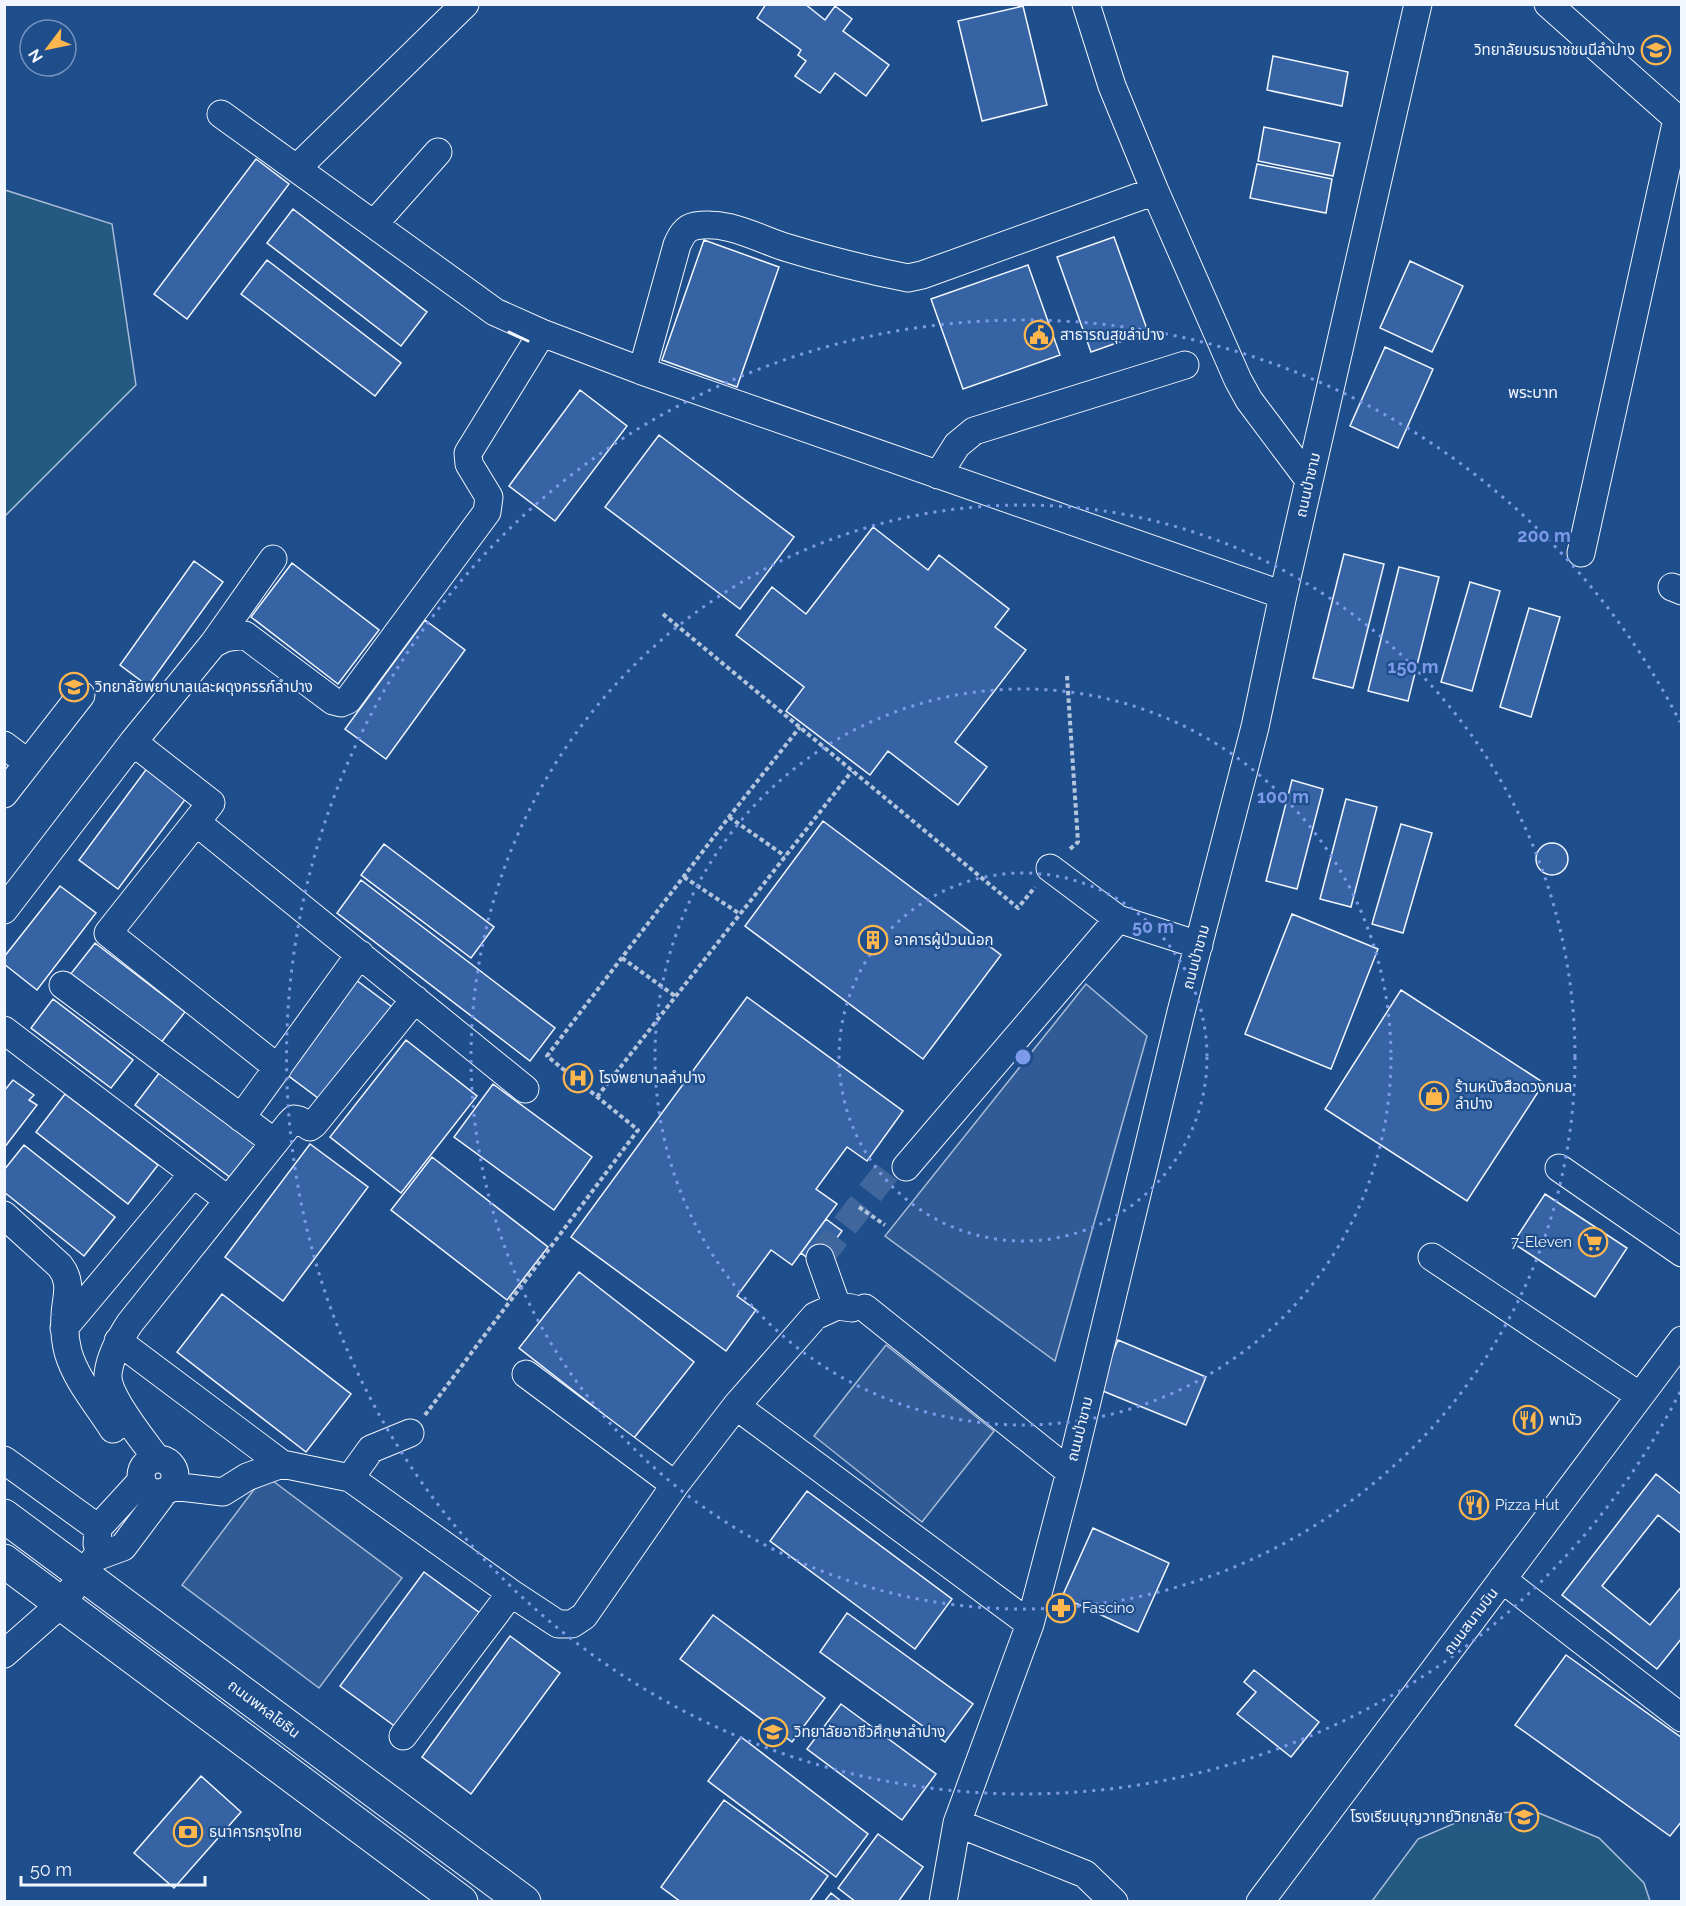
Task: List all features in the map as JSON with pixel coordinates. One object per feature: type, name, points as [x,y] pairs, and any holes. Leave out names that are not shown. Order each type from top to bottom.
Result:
[{"type":"main road","name":"ถนนพหลโยธิน","points":[[4,1516],[90,1566],[400,1810],[524,1902]]},
{"type":"main road","points":[[4,1561],[461,1902]]},
{"type":"street","points":[[297,168],[465,4]]},
{"type":"street","points":[[1086,4],[1112,86],[1155,191],[1238,380],[1249,400],[1309,480]]},
{"type":"street","name":"ถนนป่าขาม","points":[[943,1902],[957,1823],[1030,1624],[1070,1472],[1181,1012],[1255,727],[1418,4]]},
{"type":"street","points":[[1548,4],[1679,121],[1581,552]]},
{"type":"street","points":[[221,114],[495,312],[642,371],[1283,595]]},
{"type":"street","points":[[374,224],[438,152]]},
{"type":"street","points":[[642,371],[677,245],[682,234],[692,226],[730,227],[788,248],[908,278],[922,275],[1155,191]]},
{"type":"street","points":[[213,644],[225,638],[245,635],[333,701],[341,703],[348,700],[487,512],[489,497],[469,464],[468,453],[543,333]]},
{"type":"street","points":[[938,475],[957,445],[974,431],[1185,365]]},
{"type":"street","points":[[4,910],[133,742],[213,644],[273,559]]},
{"type":"street","points":[[4,794],[81,695]]},
{"type":"street","points":[[133,742],[211,803],[108,933],[278,1068]]},
{"type":"street","points":[[4,745],[28,763]]},
{"type":"street","points":[[196,822],[525,1089]]},
{"type":"street","points":[[1050,868],[1118,919],[1199,945]]},
{"type":"street","points":[[908,1168],[1118,919]]},
{"type":"street","points":[[241,1118],[360,954]]},
{"type":"street","points":[[63,985],[274,1142]]},
{"type":"street","points":[[159,1476],[113,1396],[108,1376],[118,1341],[274,1142],[294,1119],[299,1119],[310,1127],[314,1124],[415,999]]},
{"type":"street","points":[[4,1030],[228,1200]]},
{"type":"street","points":[[1559,1168],[1682,1253]]},
{"type":"street","points":[[64,1328],[193,1174]]},
{"type":"street","points":[[4,1215],[65,1273],[68,1281],[64,1328],[69,1354],[81,1379],[125,1446],[159,1476],[223,1492],[247,1477],[282,1464]]},
{"type":"street","points":[[1432,1257],[1640,1396]]},
{"type":"street","points":[[820,1258],[851,1307],[1070,1472]]},
{"type":"street","points":[[118,1341],[282,1464],[350,1478],[558,1624],[572,1624],[584,1616],[675,1485],[736,1407],[815,1316],[851,1307]]},
{"type":"street","name":"ถนนสนามบิน","points":[[1260,1902],[1682,1340]]},
{"type":"street","points":[[526,1374],[675,1485]]},
{"type":"street","points":[[736,1407],[1030,1624]]},
{"type":"street","points":[[350,1478],[371,1449],[416,1426]]},
{"type":"street","points":[[4,1460],[98,1528]]},
{"type":"street","points":[[90,1566],[98,1528],[159,1476]]},
{"type":"street","points":[[4,1654],[62,1603],[90,1566],[123,1547],[159,1476]]},
{"type":"street","points":[[1502,1579],[1682,1718]]},
{"type":"street","points":[[403,1736],[511,1593]]},
{"type":"street","points":[[378,1840],[400,1810]]},
{"type":"street","points":[[957,1823],[1085,1874],[1114,1902]]},
{"type":"path","points":[[663,614],[1018,908],[1050,868],[1078,842],[1067,676]]},
{"type":"path","points":[[416,1426],[638,1130],[547,1056],[729,817],[800,728]]},
{"type":"path","points":[[597,1096],[852,771]]},
{"type":"path","points":[[729,817],[785,856]]},
{"type":"path","points":[[684,877],[740,915]]},
{"type":"path","points":[[622,958],[675,996]]},
{"type":"path","points":[[859,1207],[885,1225]]},
{"type":"shaded area","points":[[5,190],[112,224],[136,385],[5,516]]},
{"type":"shaded area","points":[[1086,984],[1147,1036],[1055,1361],[885,1236]]},
{"type":"shaded area","points":[[886,1345],[994,1431],[922,1522],[814,1436]]},
{"type":"shaded area","points":[[265,1475],[402,1578],[319,1688],[182,1585]]},
{"type":"shaded area","points":[[1534,1811],[1599,1838],[1644,1883],[1650,1901],[1372,1901],[1418,1839],[1476,1814]]},
{"type":"building","points":[[766,4],[805,4],[825,20],[835,6],[852,19],[843,31],[889,65],[866,96],[835,73],[820,93],[795,76],[806,61],[798,55],[801,50],[757,18]]},
{"type":"building","points":[[1023,6],[1047,105],[982,121],[958,21]]},
{"type":"building","points":[[1273,56],[1348,72],[1342,106],[1267,90]]},
{"type":"building","points":[[1264,127],[1340,143],[1333,176],[1258,161]]},
{"type":"building","points":[[256,159],[289,184],[187,319],[154,294]]},
{"type":"building","points":[[1257,164],[1332,179],[1326,213],[1250,198]]},
{"type":"building","points":[[293,209],[427,312],[401,346],[267,243]]},
{"type":"building","points":[[1114,237],[1148,332],[1091,352],[1057,257]]},
{"type":"building","points":[[704,240],[779,267],[737,387],[662,360]]},
{"type":"building","points":[[267,260],[401,363],[375,396],[241,294]]},
{"type":"building","points":[[1410,261],[1463,286],[1432,352],[1380,328]]},
{"type":"building","points":[[1028,265],[1060,355],[963,389],[931,299]]},
{"type":"building","points":[[1385,347],[1433,369],[1398,448],[1350,426]]},
{"type":"building","points":[[580,390],[627,426],[555,521],[509,486]]},
{"type":"building","points":[[659,435],[794,537],[740,609],[605,507]]},
{"type":"building","points":[[873,527],[928,570],[939,555],[1009,609],[995,627],[1026,650],[955,742],[987,767],[958,805],[888,751],[870,775],[786,711],[804,687],[736,635],[772,587],[806,614]]},
{"type":"building","points":[[1344,554],[1384,564],[1353,688],[1313,678]]},
{"type":"building","points":[[194,561],[223,582],[148,686],[120,665]]},
{"type":"building","points":[[292,563],[379,630],[338,684],[251,617]]},
{"type":"building","points":[[1399,567],[1439,577],[1408,701],[1368,691]]},
{"type":"building","points":[[1470,582],[1500,591],[1472,691],[1441,682]]},
{"type":"building","points":[[1529,608],[1560,617],[1531,717],[1500,707]]},
{"type":"building","points":[[425,620],[465,650],[386,759],[345,729]]},
{"type":"building","points":[[148,767],[187,797],[118,889],[79,860]]},
{"type":"building","points":[[1292,780],[1323,789],[1297,889],[1266,881]]},
{"type":"building","points":[[1346,799],[1377,807],[1351,907],[1320,899]]},
{"type":"building","name":"อาคารผู้ป่วนนอก","points":[[823,821],[1001,955],[923,1059],[745,926]]},
{"type":"building","points":[[1401,824],[1432,833],[1403,933],[1372,924]]},
{"type":"building","points":[[1552,843],[1563,848],[1568,859],[1563,870],[1552,875],[1541,870],[1536,859],[1541,848]]},
{"type":"building","points":[[384,844],[494,927],[471,958],[361,875]]},
{"type":"building","points":[[361,880],[555,1028],[530,1061],[337,913]]},
{"type":"building","points":[[60,886],[96,913],[37,990],[4,964],[4,957]]},
{"type":"building","points":[[1292,914],[1378,949],[1331,1069],[1245,1034]]},
{"type":"building","points":[[95,943],[185,1012],[156,1049],[66,980]]},
{"type":"building","points":[[356,980],[392,1007],[322,1101],[286,1074]]},
{"type":"building","name":"ร้านหนังสือดวงกมล ลำปาง","points":[[1401,990],[1544,1083],[1467,1201],[1325,1109]]},
{"type":"building","points":[[747,997],[903,1111],[867,1161],[847,1147],[816,1189],[837,1204],[792,1265],[771,1250],[737,1296],[756,1310],[726,1351],[571,1237]]},
{"type":"building","points":[[53,999],[133,1060],[111,1088],[31,1028]]},
{"type":"building","points":[[406,1040],[477,1096],[401,1193],[330,1137]]},
{"type":"building","points":[[163,1068],[259,1142],[231,1178],[135,1105]]},
{"type":"building","points":[[13,1080],[34,1095],[29,1100],[37,1105],[4,1148],[4,1091]]},
{"type":"building","points":[[493,1084],[592,1157],[554,1210],[454,1137]]},
{"type":"building","points":[[65,1094],[158,1165],[128,1204],[36,1132]]},
{"type":"building","points":[[310,1144],[368,1187],[283,1301],[225,1257]]},
{"type":"building","points":[[24,1145],[115,1217],[84,1256],[4,1192],[4,1170]]},
{"type":"building","points":[[432,1157],[548,1247],[507,1300],[391,1210]]},
{"type":"building","points":[[1545,1194],[1627,1248],[1595,1297],[1513,1243]]},
{"type":"building","points":[[826,1219],[842,1231],[817,1265],[801,1253]]},
{"type":"building","points":[[579,1272],[694,1362],[634,1438],[519,1348]]},
{"type":"building","points":[[222,1294],[351,1394],[306,1452],[177,1352]]},
{"type":"building","points":[[1118,1340],[1206,1377],[1186,1425],[1098,1389]]},
{"type":"building","points":[[1656,1474],[1682,1495],[1682,1534],[1658,1515],[1602,1586],[1650,1625],[1682,1586],[1682,1638],[1657,1669],[1562,1595]]},
{"type":"building","points":[[807,1491],[952,1599],[915,1649],[770,1541]]},
{"type":"building","points":[[1093,1528],[1169,1563],[1138,1632],[1062,1597]]},
{"type":"building","points":[[424,1572],[484,1616],[400,1730],[340,1686]]},
{"type":"building","points":[[847,1613],[973,1704],[945,1742],[820,1652]]},
{"type":"building","points":[[713,1615],[825,1698],[792,1742],[680,1659]]},
{"type":"building","points":[[510,1636],[560,1673],[471,1794],[422,1757]]},
{"type":"building","points":[[1566,1655],[1682,1738],[1682,1821],[1670,1836],[1515,1725]]},
{"type":"building","points":[[1254,1670],[1319,1722],[1291,1757],[1237,1714],[1256,1692],[1244,1682]]},
{"type":"building","points":[[841,1704],[936,1774],[902,1820],[807,1749]]},
{"type":"building","points":[[741,1737],[868,1834],[836,1877],[708,1781]]},
{"type":"building","name":"ธนาคารกรุงไทย","points":[[201,1776],[241,1812],[174,1888],[134,1853]]},
{"type":"building","points":[[724,1800],[828,1876],[809,1902],[681,1902],[661,1887]]},
{"type":"building","points":[[878,1834],[923,1867],[898,1902],[856,1902],[838,1888]]},
{"type":"building","points":[[831,1893],[842,1902],[824,1902]]},
{"type":"tunnel","points":[[820,1258],[891,1166]]},
{"type":"wall","points":[[509,332],[528,341]]},
{"type":"place","name":"วิทยาลัยบรมราชชนนีลำปาง","points":[[1656,50]]},
{"type":"place","name":"สาธารณสุขลำปาง","points":[[1039,335]]},
{"type":"place","name":"วิทยาลัยพยาบาลและผดุงครรภ์ลําปาง","points":[[74,687]]},
{"type":"place","name":"อาคารผู้ป่วนนอก","points":[[873,940]]},
{"type":"place","name":"โรงพยาบาลลำปาง","points":[[578,1078]]},
{"type":"place","name":"ร้านหนังสือดวงกมล ลำปาง","points":[[1434,1096]]},
{"type":"place","name":"7-Eleven","points":[[1593,1242]]},
{"type":"place","name":"พานัว","points":[[1528,1420]]},
{"type":"place","name":"Pizza Hut","points":[[1474,1505]]},
{"type":"place","name":"Fascino","points":[[1061,1608]]},
{"type":"place","name":"วิทยาลัยอาชีวศึกษาลำปาง","points":[[773,1732]]},
{"type":"place","name":"โรงเรียนบุญวาทย์วิทยาลัย","points":[[1524,1817]]},
{"type":"place","name":"ธนาคารกรุงไทย","points":[[188,1832]]},
{"type":"district","name":"พระบาท","points":[[1533,392]]}]
